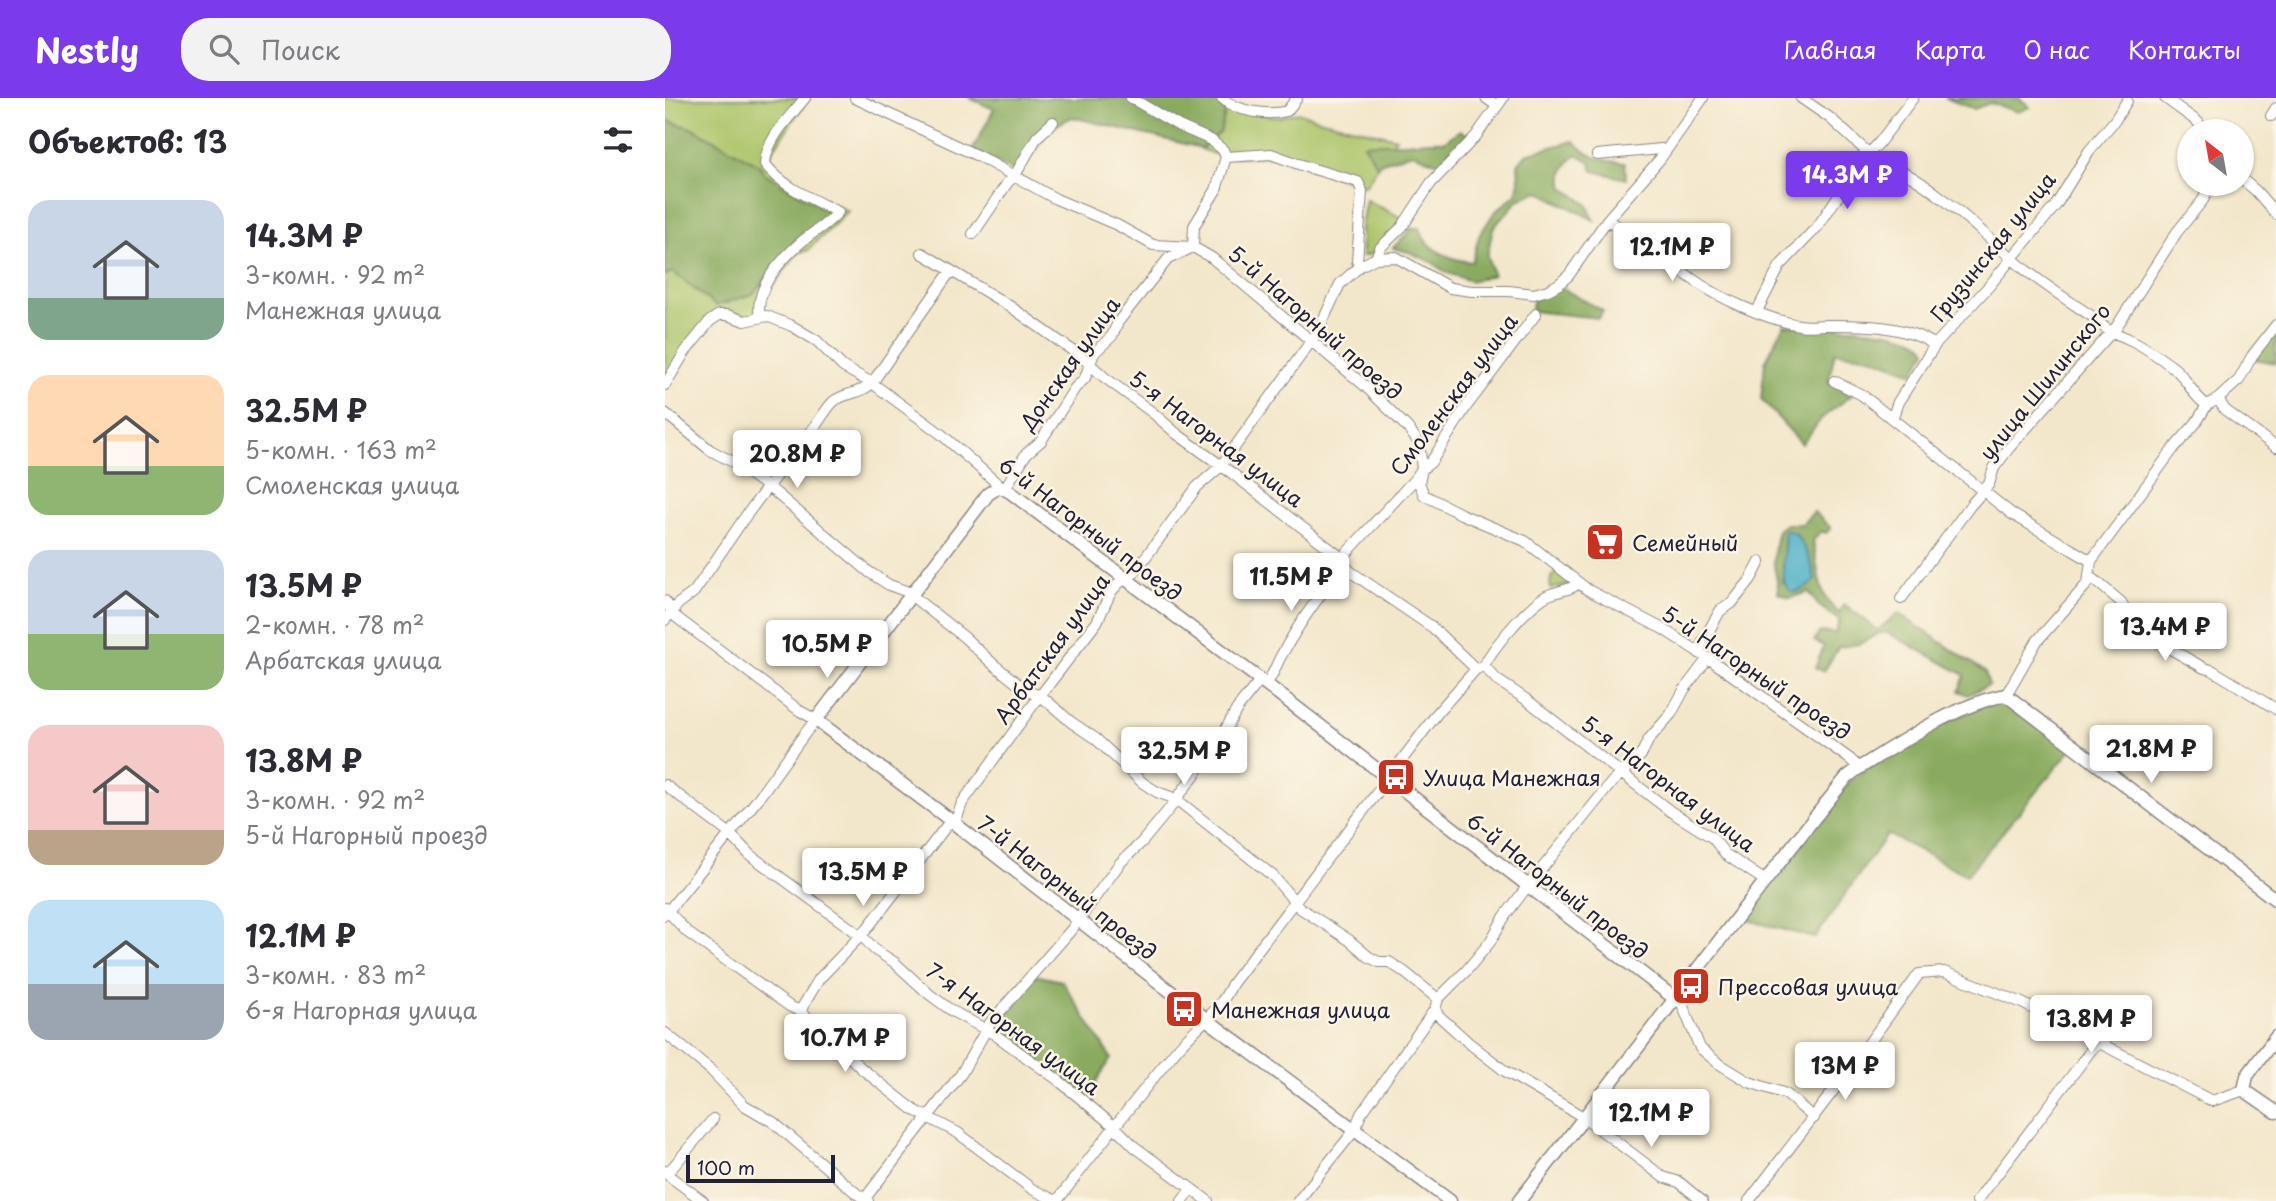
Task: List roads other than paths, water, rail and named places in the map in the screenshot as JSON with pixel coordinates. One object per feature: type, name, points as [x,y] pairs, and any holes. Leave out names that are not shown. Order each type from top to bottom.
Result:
[{"type":"street","points":[[760,317],[759,298],[766,284],[788,255],[827,225],[838,212],[792,188],[773,174],[765,164],[765,156],[775,137],[805,98]]},
{"type":"street","points":[[855,98],[980,157],[1056,199],[1117,225],[1153,245],[1193,247],[1194,226],[1216,190],[1226,157],[1223,150],[1211,140],[1179,126],[1131,98]]},
{"type":"street","points":[[1222,98],[1229,104],[1270,114],[1287,111],[1297,98]]},
{"type":"street","points":[[1376,258],[1380,248],[1402,227],[1431,183],[1476,136],[1500,102],[1486,98]]},
{"type":"street","points":[[1226,157],[1271,154],[1359,183],[1362,191],[1357,261],[1360,266],[1376,258],[1396,257],[1450,288],[1534,294],[1559,284],[1569,275],[1607,220],[1665,152],[1703,98]]},
{"type":"street","points":[[1801,98],[1830,118],[1869,155],[1926,187],[1955,208],[2011,258],[2096,319],[2111,333],[2132,340],[2176,369],[2207,405]]},
{"type":"street","points":[[1757,311],[1780,266],[1818,226],[1861,162],[1913,98]]},
{"type":"street","points":[[2165,98],[2194,119]]},
{"type":"street","name":"Грузинская улица","points":[[1892,419],[1899,402],[1935,345],[2056,205],[2089,151],[2115,120],[2128,99]]},
{"type":"street","points":[[972,233],[1014,177],[1037,137],[1053,122]]},
{"type":"street","points":[[1597,155],[1661,149],[1665,152]]},
{"type":"street","points":[[2254,189],[2276,214]]},
{"type":"street","name":"улица Шилинского","points":[[1901,599],[1989,484],[1994,468],[2009,448],[2111,333],[2177,232],[2205,196]]},
{"type":"street","points":[[1607,220],[1643,241],[1720,297],[1777,320],[1804,326],[1868,326],[1909,331],[1935,345]]},
{"type":"street","name":"5-й Нагорный проезд","points":[[1193,247],[1212,258],[1311,340],[1384,403],[1407,427],[1419,443],[1422,468],[1419,483],[1424,495],[1525,541],[1579,583],[1704,655],[1859,768]]},
{"type":"street","name":"Донская улица","points":[[666,911],[757,800],[988,494],[1002,487],[1025,454],[1041,440],[1075,388],[1085,378],[1094,353],[1112,336],[1118,322],[1168,259],[1193,247]]},
{"type":"street","name":"5-я Нагорная улица","points":[[922,253],[1011,307],[1083,358],[1384,596],[1432,627],[1480,668],[1670,811],[1713,838],[1725,853],[1764,880]]},
{"type":"street","name":"Арбатская улица","points":[[800,1011],[819,979],[860,935],[953,822],[962,803],[1097,622],[1111,593],[1143,562],[1197,487],[1221,466],[1317,333],[1340,284],[1360,266]]},
{"type":"street","points":[[665,620],[694,592],[768,487],[836,400],[864,390],[872,383],[950,272]]},
{"type":"street","name":"Смоленская улица","points":[[865,1200],[961,1074],[986,1029],[1078,921],[1120,863],[1142,842],[1176,799],[1218,743],[1237,709],[1263,682],[1271,678],[1280,657],[1344,562],[1422,468],[1431,462],[1466,407],[1537,314]]},
{"type":"street","name":"6-й Нагорный проезд","points":[[665,385],[685,352],[710,321],[719,315],[745,321],[767,316],[804,332],[843,367],[872,383],[941,434],[1002,487],[1263,682],[1682,1004],[1700,1048],[1718,1063],[1749,1082],[1786,1094],[1814,1118]]},
{"type":"street","points":[[1519,1201],[1585,1118],[1764,880],[1847,777],[1950,715],[1990,698],[2005,695],[2037,641],[2088,583],[2091,561],[2207,405],[2239,380],[2252,356],[2276,325]]},
{"type":"street","points":[[1834,381],[1862,395],[2012,514],[2091,561]]},
{"type":"street","points":[[2218,399],[2225,410],[2276,447]]},
{"type":"street","points":[[665,413],[710,450],[733,462],[768,487],[869,572],[889,585],[911,593],[1018,684],[1040,695],[1096,739],[1143,783],[1176,799],[1273,876],[1300,908],[1349,940],[1369,957],[1389,962],[1436,1004],[1438,1015],[1505,1071],[1585,1118],[1663,1177],[1679,1182],[1702,1201]]},
{"type":"street","points":[[1298,1201],[1359,1124],[1361,1114],[1436,1004],[1490,942],[1505,916],[1612,782],[1641,755],[1649,739],[1671,714],[1704,655],[1703,641],[1720,611],[1732,603],[1751,579],[1760,562]]},
{"type":"street","points":[[2090,576],[2121,602],[2133,624],[2160,643],[2275,703]]},
{"type":"street","points":[[666,911],[687,932],[716,954],[800,1011],[861,1068],[928,1119],[958,1132],[1032,1189],[1056,1201],[1193,1030],[1217,1010],[1226,998],[1231,984],[1439,711],[1541,598],[1576,587],[1579,583]]},
{"type":"street","name":"7-й Нагорный проезд","points":[[665,601],[676,617],[953,822],[1206,1019],[1450,1201]]},
{"type":"street","points":[[2005,695],[2276,900]]},
{"type":"street","name":"7-я Нагорная улица","points":[[665,785],[729,833],[750,855],[860,935],[952,1011],[986,1029],[1058,1080],[1115,1126],[1135,1147],[1208,1201]]},
{"type":"street","points":[[1749,1201],[1814,1118],[1919,974],[1944,972],[2020,1002],[2212,1101],[2244,1090],[2247,1076],[2276,1037]]},
{"type":"street","points":[[665,1033],[711,1070],[744,1105],[773,1122],[865,1200]]},
{"type":"street","points":[[1977,1201],[2098,1041]]},
{"type":"street","points":[[2244,1090],[2276,1112]]},
{"type":"street","points":[[703,1201],[665,1173],[713,1119]]},
{"type":"street","points":[[1181,1201],[1191,1190]]},
{"type":"water","points":[[1784,530],[1795,533],[1812,567],[1815,581],[1801,590],[1792,591],[1786,586],[1783,565]]},
{"type":"place","name":"Семейный","points":[[1605,542]]},
{"type":"place","name":"Улица Манежная","points":[[1396,777]]},
{"type":"place","name":"Прессовая улица","points":[[1691,986]]},
{"type":"place","name":"Манежная улица","points":[[1184,1009]]}]
